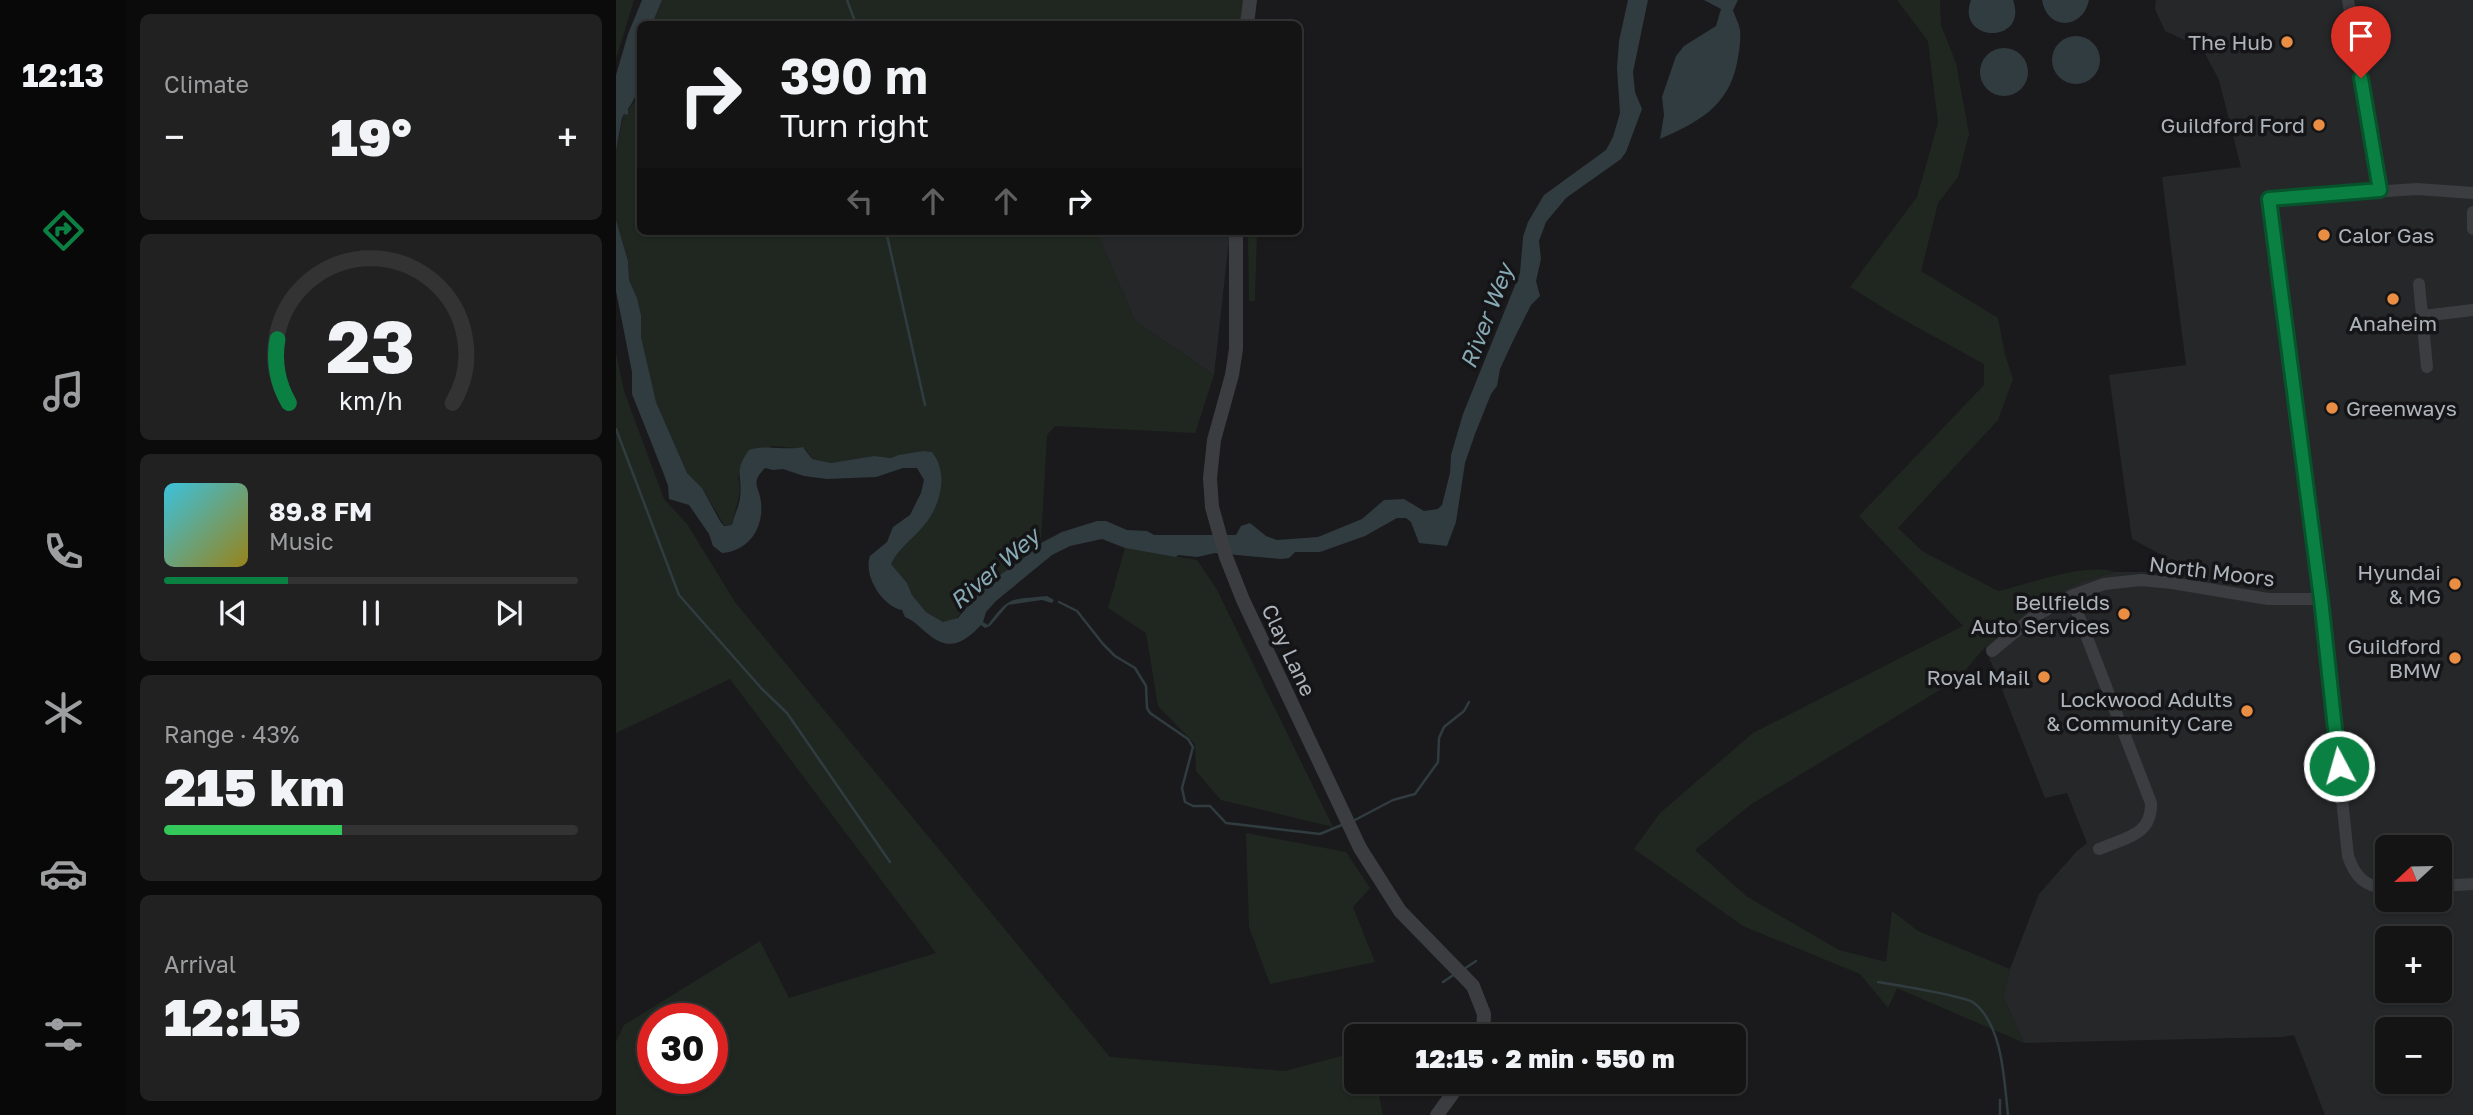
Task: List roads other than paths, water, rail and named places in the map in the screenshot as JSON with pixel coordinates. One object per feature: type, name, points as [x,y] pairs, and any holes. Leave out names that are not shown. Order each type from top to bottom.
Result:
[{"type":"street","points":[[1247,21],[1250,0]]},
{"type":"street","points":[[2348,0],[2380,190]]},
{"type":"street","points":[[2375,888],[2362,881],[2353,871],[2348,856],[2321,599],[2269,199],[2380,190],[2445,189],[2473,193]]},
{"type":"street","points":[[2473,212],[2473,229]]},
{"type":"street","name":"Clay Lane","points":[[1236,235],[1236,349],[1232,375],[1214,440],[1210,470],[1210,492],[1217,530],[1243,600],[1346,823],[1400,911],[1473,986],[1484,1014],[1484,1024]]},
{"type":"street","points":[[2419,284],[2427,368]]},
{"type":"street","points":[[2423,316],[2473,310]]},
{"type":"street","name":"North Moors","points":[[1992,651],[2032,618],[2071,596],[2104,584],[2141,580],[2268,599],[2321,599]]},
{"type":"street","points":[[2071,596],[2151,803],[2151,815],[2139,833],[2099,849]]},
{"type":"street","points":[[2452,885],[2473,884]]},
{"type":"street","points":[[1437,1115],[1452,1094]]},
{"type":"waterway","points":[[847,0],[855,21]]},
{"type":"waterway","points":[[887,235],[925,405]]},
{"type":"waterway","points":[[616,429],[679,595],[762,689],[787,713],[890,862]]},
{"type":"waterway","points":[[1059,602],[1077,611],[1115,656],[1135,668],[1146,686],[1147,708],[1150,713],[1188,739],[1193,747],[1182,788],[1185,802],[1193,806],[1210,806],[1226,823],[1320,834],[1344,824]]},
{"type":"waterway","points":[[1353,821],[1393,800],[1415,794],[1438,762],[1439,738],[1444,727],[1464,711],[1469,702]]},
{"type":"waterway","points":[[1464,969],[1476,961]]},
{"type":"waterway","points":[[1443,982],[1455,974]]},
{"type":"waterway","points":[[1878,982],[1968,1000],[1984,1013],[1991,1025],[2000,1054],[2008,1115]]},
{"type":"waterway","points":[[2000,1100],[2000,1115]]},
{"type":"place","name":"The Hub","points":[[2287,42]]},
{"type":"place","name":"Guildford Ford","points":[[2319,125]]},
{"type":"place","name":"Calor Gas","points":[[2324,235]]},
{"type":"place","name":"Anaheim","points":[[2393,299]]},
{"type":"place","name":"Greenways","points":[[2332,408]]},
{"type":"place","name":"Hyundai & MG","points":[[2455,584]]},
{"type":"place","name":"Bellfields Auto Services","points":[[2124,614]]},
{"type":"place","name":"Guildford BMW","points":[[2455,658]]},
{"type":"place","name":"Royal Mail","points":[[2044,677]]},
{"type":"place","name":"Lockwood Adults & Community Care","points":[[2247,711]]},
{"type":"water label","name":"River Wey","points":[[1486,316]]},
{"type":"water label","name":"River Wey","points":[[994,568]]}]
